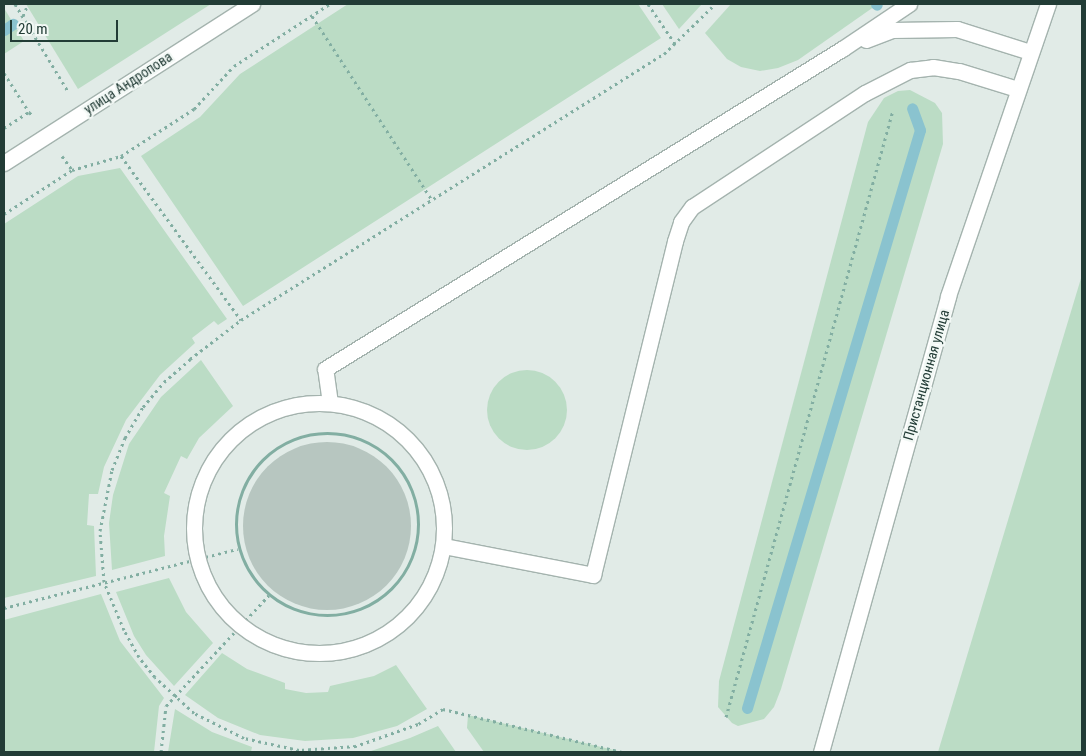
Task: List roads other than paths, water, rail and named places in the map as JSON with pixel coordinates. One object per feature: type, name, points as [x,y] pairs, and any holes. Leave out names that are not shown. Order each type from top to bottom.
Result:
[{"type":"main road","name":"улица Андропова","points":[[4,163],[252,4]]},
{"type":"main road","points":[[330,403],[325,369],[842,49],[909,4]]},
{"type":"main road","name":"Пристанционная улица","points":[[821,752],[948,296],[1017,88],[1048,4]]},
{"type":"main road","points":[[842,49],[892,30],[922,27],[957,28],[1030,52]]},
{"type":"main road","points":[[444,546],[593,576],[675,241],[681,222],[692,207],[865,93],[910,70],[933,67],[959,71],[1017,88]]},
{"type":"main road","points":[[330,403],[369,413],[404,435],[429,467],[443,505],[444,546],[432,585],[408,618],[374,641],[339,652],[301,653],[265,642],[240,625],[211,592],[197,559],[194,519],[203,483],[221,450],[252,422],[289,407],[330,403]]},
{"type":"waterway","points":[[4,30],[13,24]]},
{"type":"waterway","points":[[747,708],[920,130],[912,108]]}]
